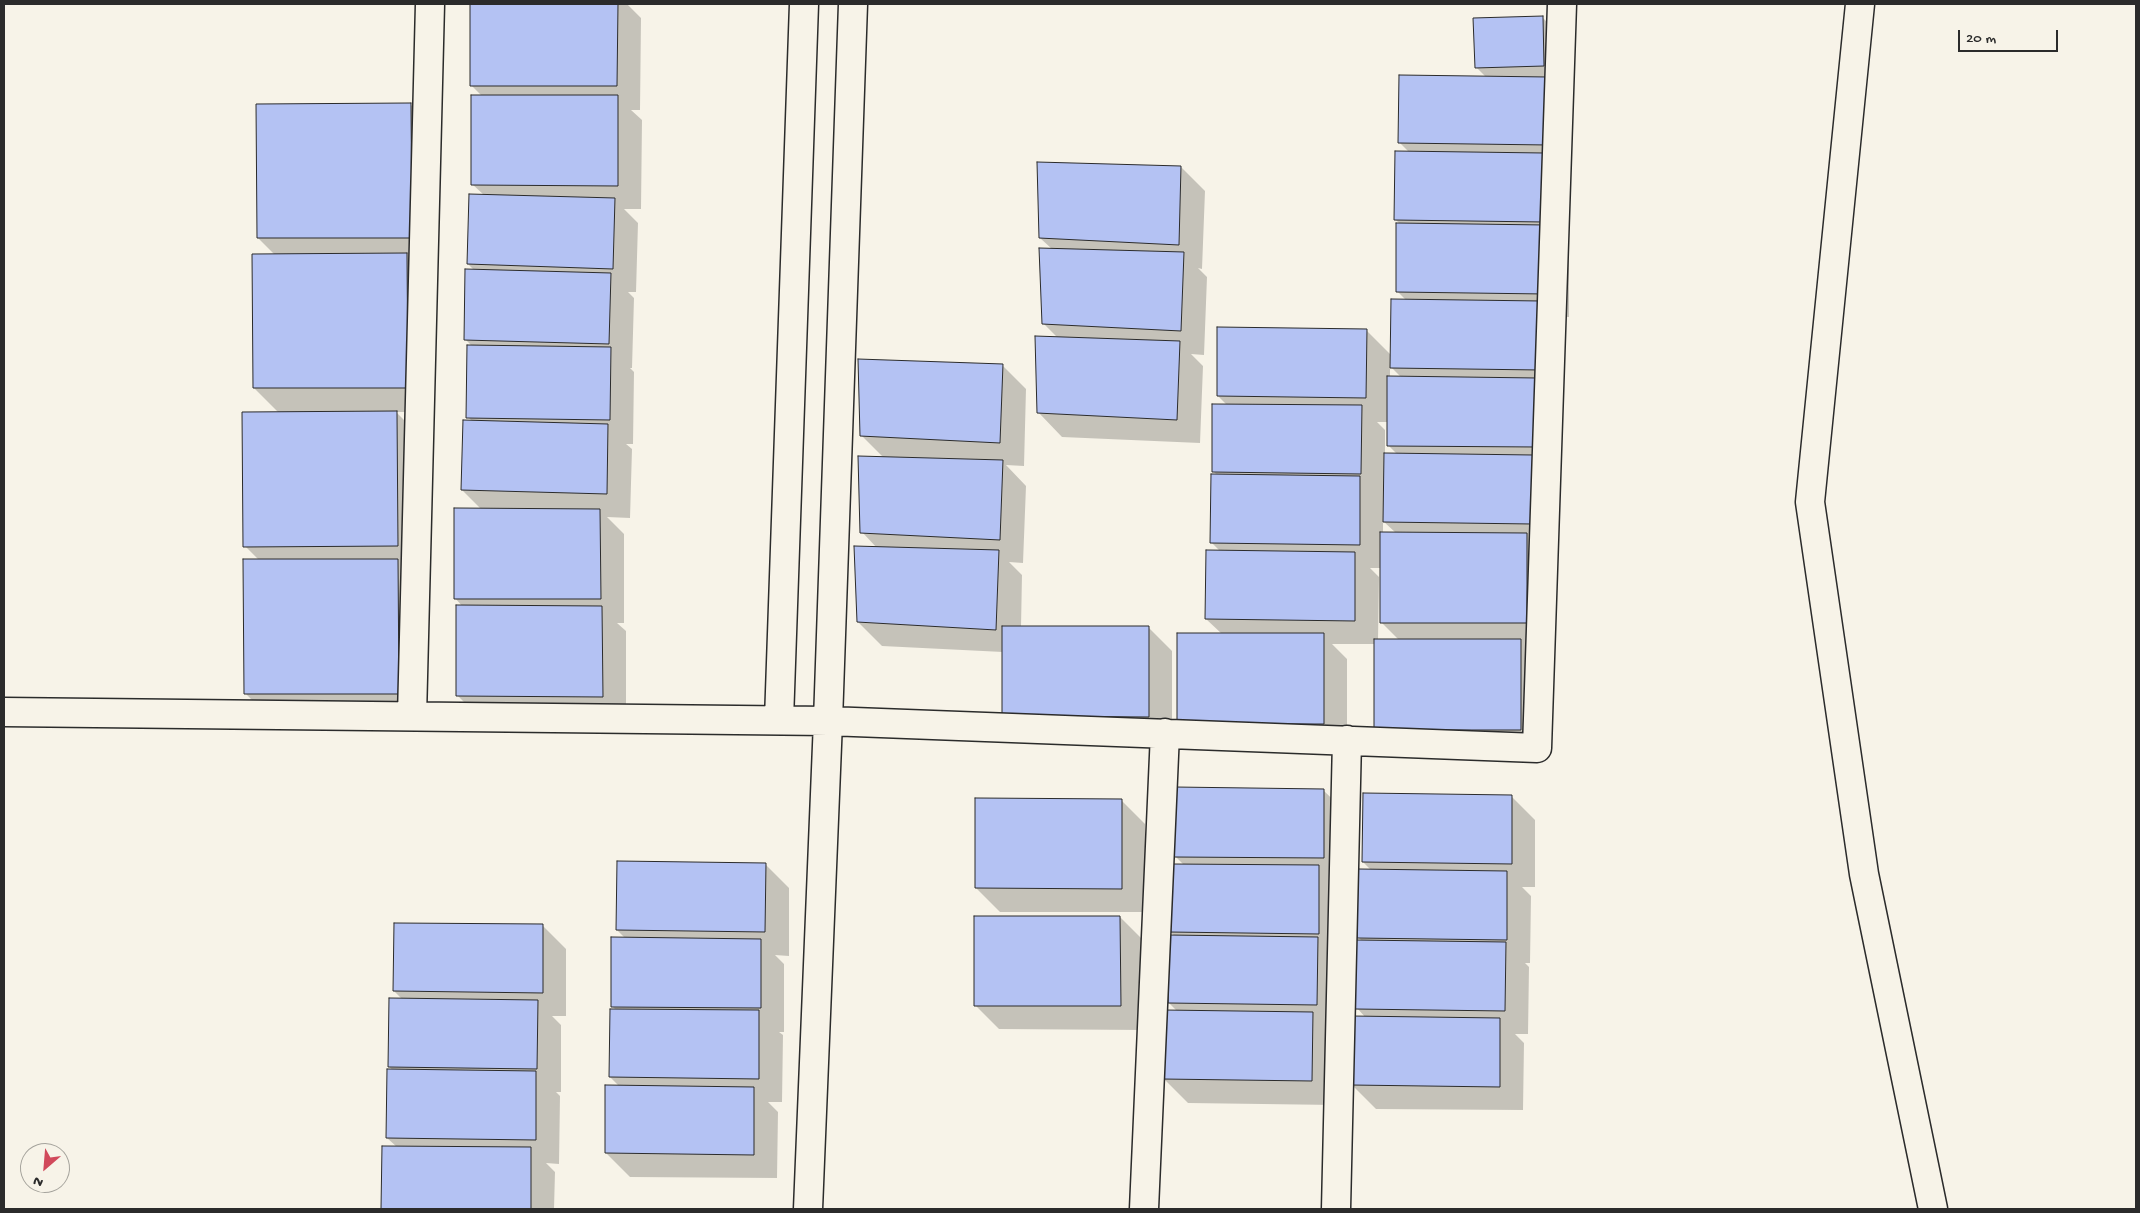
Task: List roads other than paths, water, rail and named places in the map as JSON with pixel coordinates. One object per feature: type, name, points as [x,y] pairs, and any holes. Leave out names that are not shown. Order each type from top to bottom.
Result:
[{"type":"street","points":[[412,716],[430,4]]},
{"type":"street","points":[[779,720],[804,4]]},
{"type":"street","points":[[808,1209],[828,721],[853,4]]},
{"type":"street","points":[[4,712],[828,721],[1537,748],[1562,4]]},
{"type":"street","points":[[1860,4],[1810,502],[1864,874],[1933,1209]]},
{"type":"street","points":[[1144,1209],[1165,733]]},
{"type":"street","points":[[1336,1209],[1347,740]]}]
